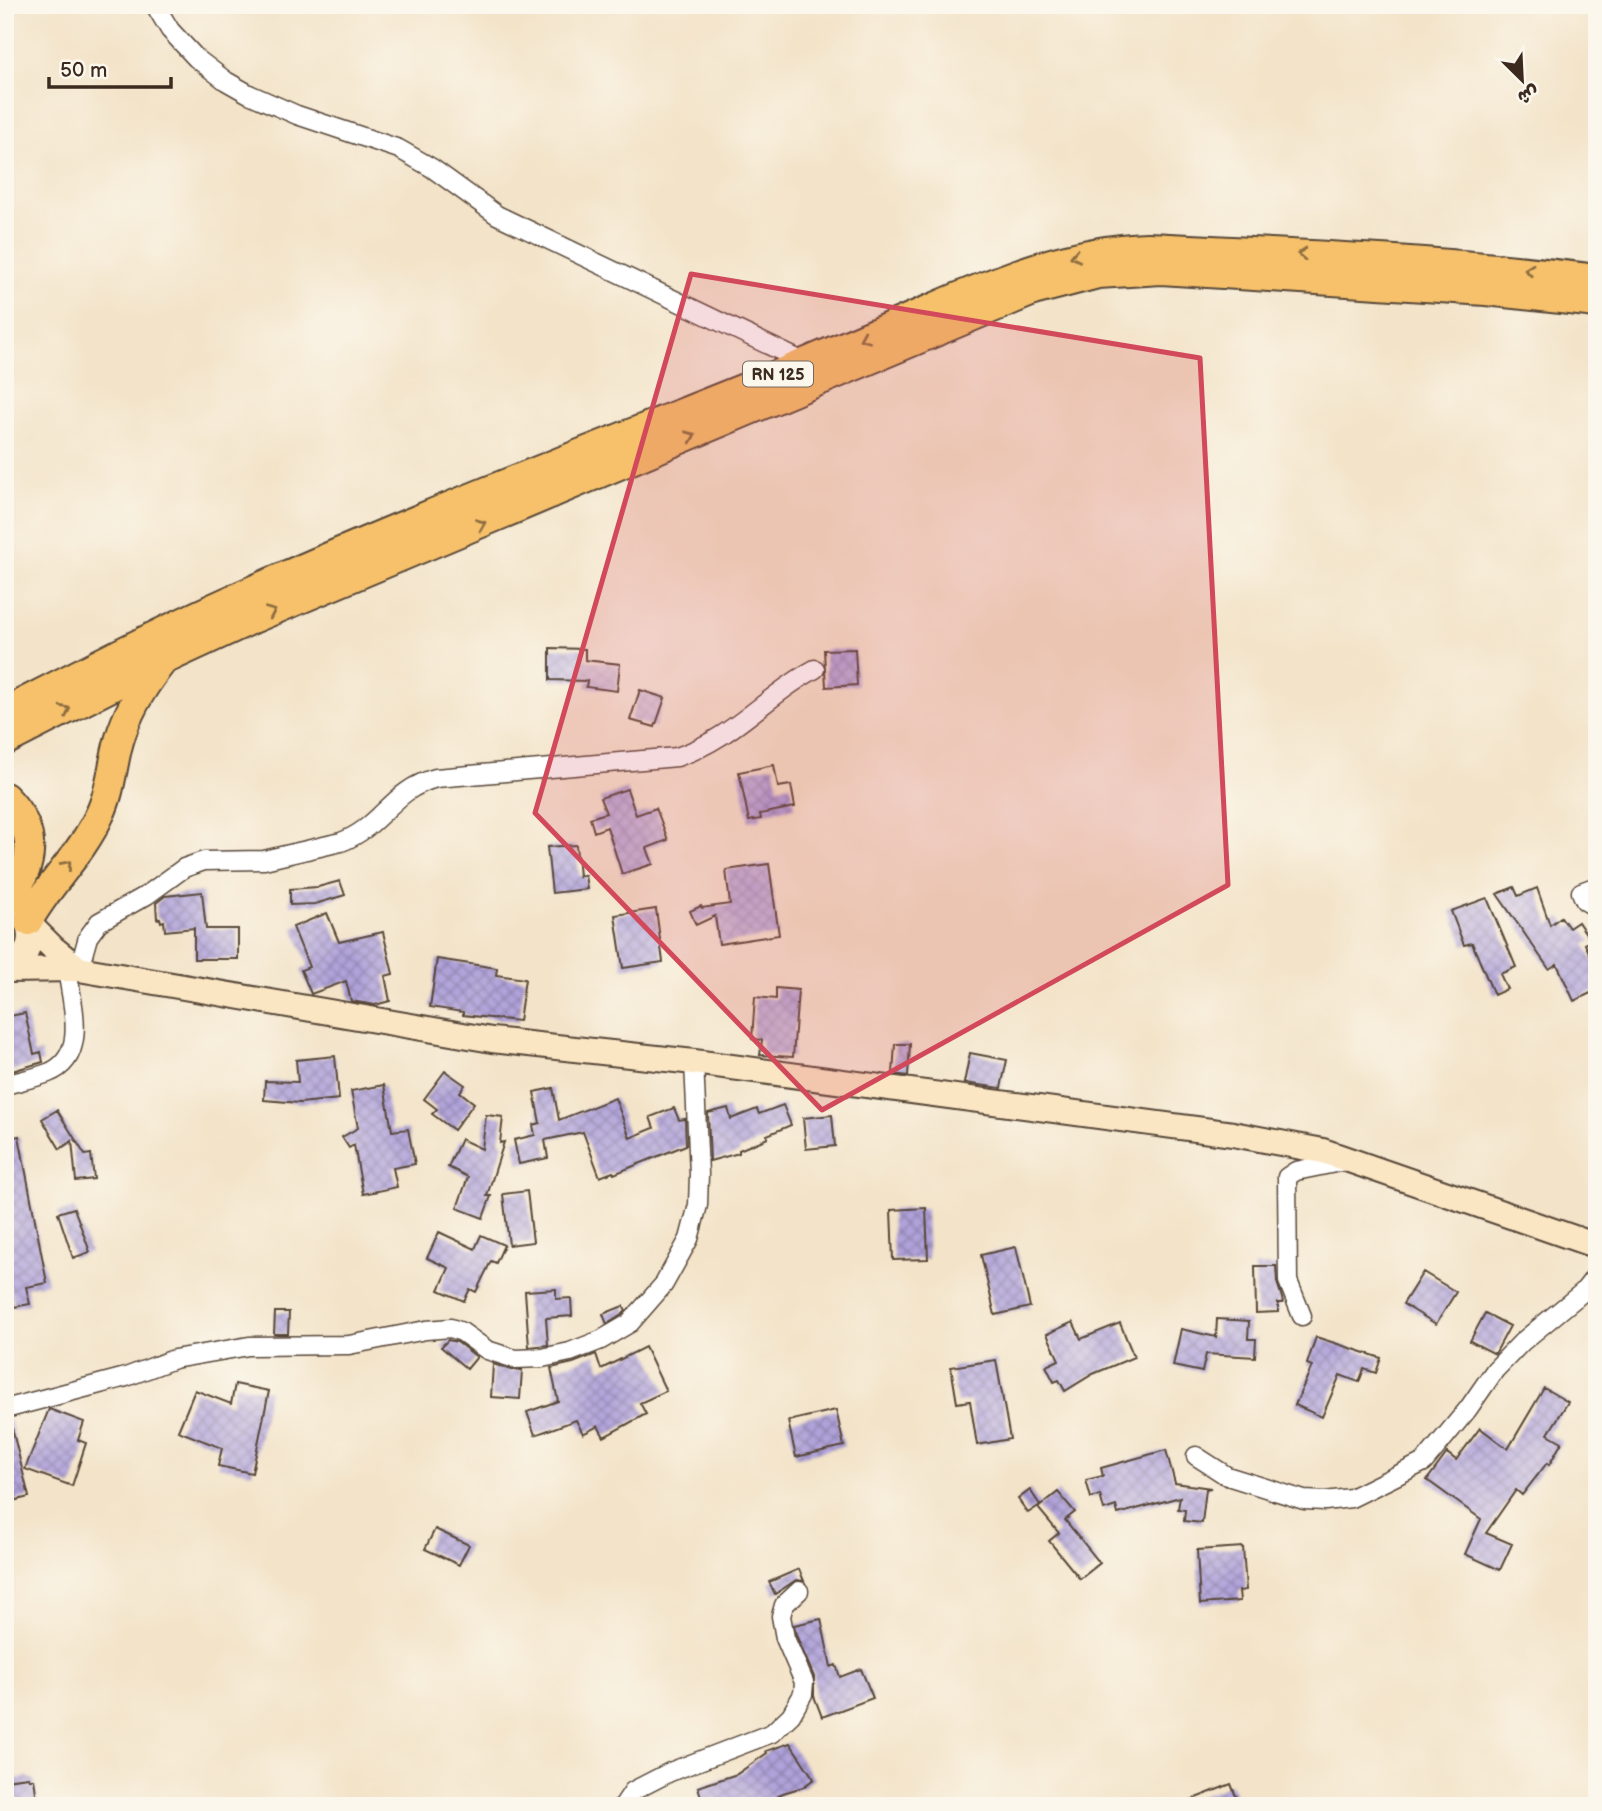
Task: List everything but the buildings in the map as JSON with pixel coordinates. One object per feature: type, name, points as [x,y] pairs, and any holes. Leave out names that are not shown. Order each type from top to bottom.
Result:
[{"type":"highway","name":"RN 125","points":[[5,712],[149,638],[267,584],[806,363],[1017,273],[1065,258],[1115,249],[1147,247],[1381,258],[1531,270],[1597,279]]},
{"type":"highway","points":[[5,741],[164,660],[388,561],[611,470],[1033,291],[1071,280],[1098,274],[1161,270],[1486,291],[1597,303]]},
{"type":"highway","points":[[17,912],[50,886],[95,825],[108,793],[125,723],[142,688],[164,660]]},
{"type":"highway","points":[[5,797],[14,806],[26,829],[29,854],[17,912]]},
{"type":"main road","points":[[17,912],[73,969]]},
{"type":"main road","points":[[6,970],[26,956],[31,940],[17,912]]},
{"type":"main road","points":[[6,970],[73,969],[439,1032],[546,1047],[694,1062],[1233,1134],[1323,1151],[1597,1245]]},
{"type":"street","points":[[155,5],[170,30],[189,51],[211,70],[238,87],[297,115],[399,149],[432,167],[480,204],[508,220],[806,363]]},
{"type":"street","points":[[5,1084],[55,1070],[62,1065],[72,1051],[75,1035],[73,969],[89,937],[99,922],[146,895],[175,873],[194,864],[214,860],[264,860],[341,842],[374,823],[405,791],[436,778],[677,757],[701,748],[727,733],[788,685],[815,669]]},
{"type":"street","points":[[1597,886],[1581,891],[1585,901],[1597,908]]},
{"type":"street","points":[[5,1409],[126,1377],[174,1359],[249,1346],[349,1345],[426,1330],[451,1328],[462,1332],[487,1350],[515,1359],[542,1358],[570,1352],[601,1340],[630,1323],[664,1284],[689,1239],[698,1205],[699,1174],[694,1062]]},
{"type":"street","points":[[1302,1315],[1288,1281],[1287,1177],[1296,1171],[1350,1160]]},
{"type":"street","points":[[1196,1456],[1227,1476],[1304,1500],[1351,1498],[1423,1462],[1468,1409],[1495,1370],[1522,1342],[1584,1292],[1597,1274]]},
{"type":"street","points":[[623,1806],[633,1791],[670,1772],[772,1734],[791,1715],[803,1694],[804,1682],[785,1638],[781,1616],[784,1605],[799,1591]]},
{"type":"highlighted area","points":[[691,274],[1200,358],[1228,885],[822,1110],[535,813]]}]
